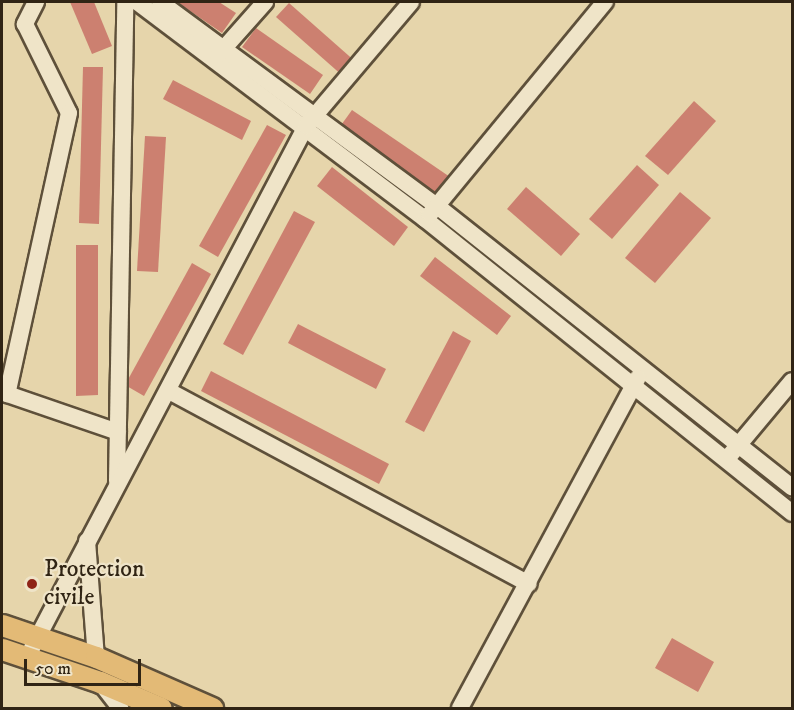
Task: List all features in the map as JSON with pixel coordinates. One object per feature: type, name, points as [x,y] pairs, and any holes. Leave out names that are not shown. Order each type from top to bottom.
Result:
[{"type":"main road","points":[[2,625],[96,657],[212,708]]},
{"type":"main road","points":[[2,649],[99,682],[161,708]]},
{"type":"street","points":[[36,2],[25,24],[69,113],[7,394],[118,432]]},
{"type":"street","points":[[117,482],[125,2]]},
{"type":"street","points":[[137,2],[220,54],[311,121],[437,206],[792,487]]},
{"type":"street","points":[[160,2],[220,54]]},
{"type":"street","points":[[220,54],[265,2]]},
{"type":"street","points":[[2,658],[29,659],[36,637],[117,482],[169,391],[311,121],[411,2]]},
{"type":"street","points":[[425,219],[605,2]]},
{"type":"street","points":[[311,121],[425,219],[792,513]]},
{"type":"street","points":[[460,708],[529,584],[642,369]]},
{"type":"street","points":[[726,462],[737,444],[792,381]]},
{"type":"street","points":[[169,391],[529,584]]},
{"type":"street","points":[[87,540],[96,657]]},
{"type":"street","points":[[99,682],[120,708]]},
{"type":"building","points":[[70,2],[94,2],[112,46],[92,54]]},
{"type":"building","points":[[177,2],[219,2],[236,13],[222,33]]},
{"type":"building","points":[[289,3],[357,63],[344,77],[276,17]]},
{"type":"building","points":[[256,28],[323,75],[310,94],[242,47]]},
{"type":"building","points":[[83,67],[103,67],[99,224],[79,223]]},
{"type":"building","points":[[173,80],[251,121],[242,140],[163,99]]},
{"type":"building","points":[[694,101],[716,121],[668,175],[645,156]]},
{"type":"building","points":[[352,110],[450,177],[438,196],[339,128]]},
{"type":"building","points":[[267,125],[286,135],[218,257],[199,246]]},
{"type":"building","points":[[145,136],[166,137],[158,272],[137,271]]},
{"type":"building","points":[[637,165],[659,185],[612,239],[589,219]]},
{"type":"building","points":[[332,167],[408,227],[394,246],[317,186]]},
{"type":"building","points":[[526,187],[580,234],[561,256],[507,209]]},
{"type":"building","points":[[680,192],[711,218],[655,283],[625,258]]},
{"type":"building","points":[[294,211],[315,222],[243,355],[223,344]]},
{"type":"building","points":[[76,245],[98,245],[98,395],[76,396]]},
{"type":"building","points":[[435,257],[511,316],[497,335],[420,276]]},
{"type":"building","points":[[192,263],[211,274],[144,396],[125,385]]},
{"type":"building","points":[[298,324],[386,369],[376,389],[288,343]]},
{"type":"building","points":[[453,331],[471,341],[424,432],[405,422]]},
{"type":"building","points":[[211,371],[389,464],[379,484],[201,391]]},
{"type":"building","points":[[672,638],[714,662],[698,692],[655,668]]},
{"type":"place","name":"Protection civile","points":[[32,584]]}]
